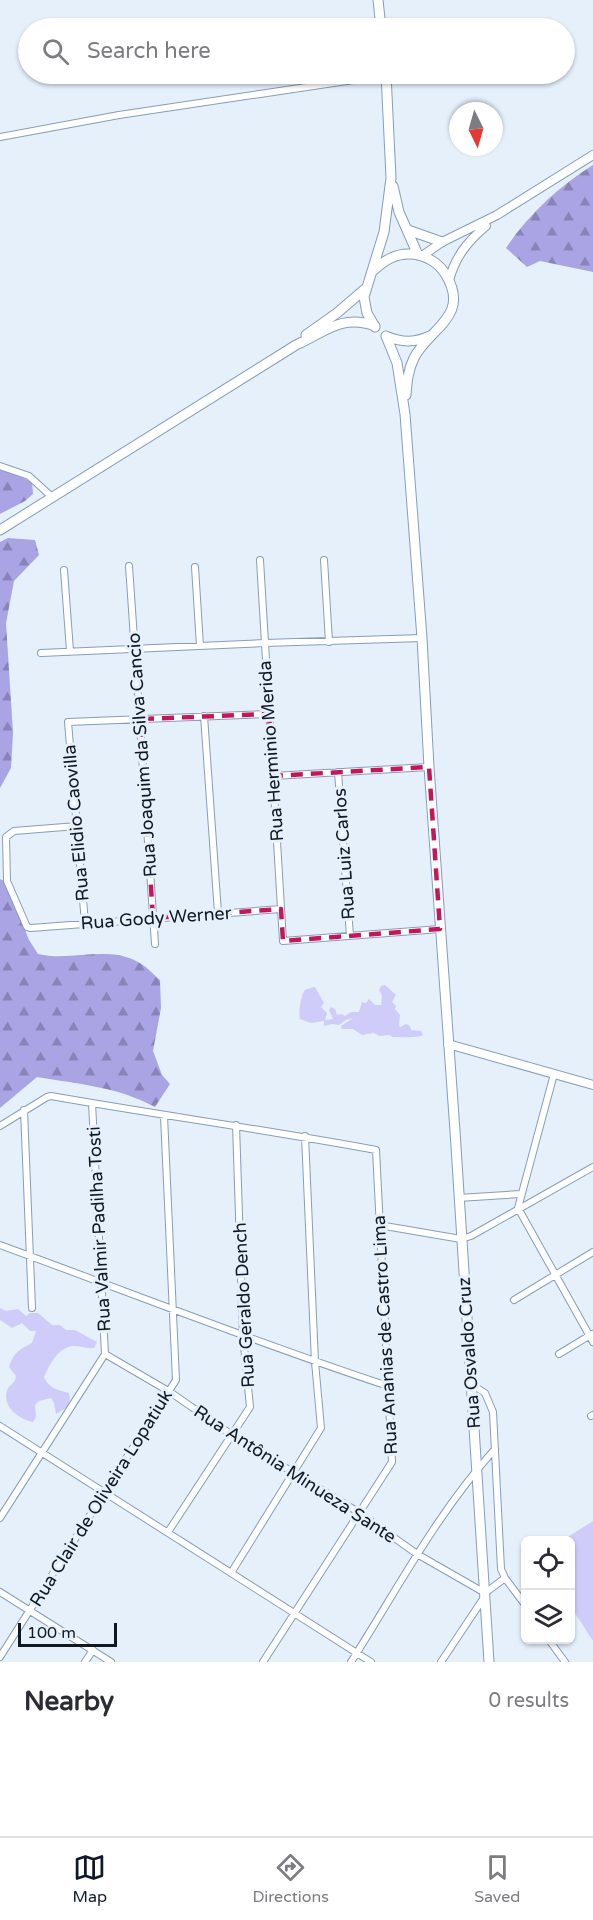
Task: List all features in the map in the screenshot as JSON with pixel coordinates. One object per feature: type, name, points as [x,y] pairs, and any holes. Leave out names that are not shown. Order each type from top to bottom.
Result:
[{"type":"highway","points":[[378,0],[380,18]]},
{"type":"highway","points":[[296,345],[365,289],[373,272],[384,232],[391,178],[387,84]]},
{"type":"highway","points":[[391,178],[399,212],[420,256]]},
{"type":"highway","points":[[408,230],[442,242]]},
{"type":"highway","points":[[373,272],[381,263],[393,257],[405,254],[420,256],[436,264],[449,280],[452,288],[452,306],[445,323],[419,348],[410,367],[405,414]]},
{"type":"highway","points":[[365,289],[367,313],[375,327]]},
{"type":"highway","points":[[0,530],[296,345],[334,325],[345,322],[362,322],[398,341],[421,340],[432,335]]},
{"type":"highway","points":[[386,336],[397,363],[405,414]]},
{"type":"highway","name":"Rua Osvaldo Cruz","points":[[405,414],[422,638],[489,1662]]},
{"type":"main road","points":[[420,256],[442,242],[497,215],[593,155]]},
{"type":"main road","points":[[449,280],[455,262],[464,247],[497,215]]},
{"type":"street","points":[[0,137],[119,115],[322,84]]},
{"type":"street","points":[[0,466],[29,476],[52,497]]},
{"type":"street","name":"Rua Herminio Merida","points":[[260,560],[283,941],[350,936]]},
{"type":"street","points":[[324,560],[329,642]]},
{"type":"street","name":"Rua Joaquim da Silva Cancio","points":[[129,566],[155,944]]},
{"type":"street","points":[[195,567],[200,645]]},
{"type":"street","points":[[64,570],[70,651]]},
{"type":"street","points":[[41,653],[422,638]]},
{"type":"street","points":[[140,719],[269,714]]},
{"type":"street","points":[[204,716],[218,913]]},
{"type":"street","name":"Rua Elidio Caovilla","points":[[85,923],[68,722],[140,719]]},
{"type":"street","points":[[273,776],[429,767]]},
{"type":"street","name":"Rua Luiz Carlos","points":[[339,772],[350,936]]},
{"type":"street","name":"Rua Gody Werner","points":[[77,825],[14,831],[6,837],[7,881],[25,924],[31,928],[281,909]]},
{"type":"street","points":[[350,936],[440,929]]},
{"type":"street","points":[[448,1044],[593,1085]]},
{"type":"street","points":[[554,1074],[518,1208],[554,1275],[592,1338],[559,1354]]},
{"type":"street","points":[[0,1126],[51,1096],[305,1137],[315,1362],[321,1428],[231,1573]]},
{"type":"street","name":"Rua Valmir Padilha Tosti","points":[[92,1103],[105,1354]]},
{"type":"street","points":[[24,1110],[32,1308]]},
{"type":"street","name":"Rua Clair de Oliveira Lopatiuk","points":[[0,1657],[176,1380],[164,1116]]},
{"type":"street","name":"Rua Geraldo Dench","points":[[168,1532],[250,1407],[243,1336],[236,1125]]},
{"type":"street","name":"Rua Ananias de Castro Lima","points":[[263,1662],[392,1462],[376,1150],[305,1137]]},
{"type":"street","points":[[379,1225],[461,1239],[471,1236],[593,1167]]},
{"type":"street","points":[[458,1198],[520,1194]]},
{"type":"street","points":[[0,1245],[243,1336],[388,1386]]},
{"type":"street","points":[[514,1300],[593,1252]]},
{"type":"street","points":[[0,1518],[105,1354]]},
{"type":"street","name":"Rua Antônia Minueza Sante","points":[[105,1354],[170,1392],[232,1435],[358,1512],[417,1554],[486,1594]]},
{"type":"street","points":[[471,1384],[485,1393],[493,1412],[501,1569],[521,1600]]},
{"type":"street","points":[[0,1426],[371,1662]]},
{"type":"street","points":[[351,1662],[417,1554],[477,1468],[495,1449]]},
{"type":"street","points":[[441,1662],[486,1594],[505,1578]]},
{"type":"street","points":[[0,1592],[111,1662]]},
{"type":"street","points":[[552,1644],[565,1662]]},
{"type":"street","points":[[85,1662],[93,1650]]},
{"type":"highlighted area","points":[[269,714],[273,776],[429,767],[440,929],[283,941],[281,909],[153,918],[140,719]]},
{"type":"shaded area","points":[[385,985],[396,995],[392,1002],[400,1015],[400,1027],[406,1024],[411,1030],[421,1031],[423,1035],[393,1037],[379,1036],[374,1033],[362,1035],[353,1029],[342,1029],[341,1026],[353,1018],[339,1025],[324,1026],[324,1021],[311,1023],[300,1019],[301,999],[306,990],[315,987],[324,1003],[321,1007],[327,1013],[325,1020],[333,1019],[329,1010],[331,1007],[335,1009],[337,1015],[345,1016],[351,1012],[359,1012],[362,1002],[366,1003],[369,999],[375,1005],[381,1005],[382,996],[379,990]]},
{"type":"shaded area","points":[[0,1308],[6,1311],[18,1309],[26,1316],[30,1313],[38,1313],[52,1325],[60,1325],[66,1330],[75,1330],[97,1342],[94,1348],[74,1346],[63,1349],[55,1357],[44,1377],[55,1388],[69,1393],[70,1401],[63,1410],[56,1414],[51,1398],[39,1401],[35,1405],[36,1417],[33,1422],[12,1411],[6,1395],[16,1376],[9,1367],[18,1352],[32,1343],[36,1331],[30,1331],[22,1323],[12,1328],[0,1320]]},
{"type":"shaded area","points":[[593,1521],[593,1641],[575,1613],[575,1536],[569,1536]]},
{"type":"green space","points":[[593,165],[593,272],[540,261],[527,267],[506,248],[545,202]]},
{"type":"green space","points":[[0,468],[32,482],[33,494],[25,501],[0,514]]},
{"type":"green space","points":[[8,538],[35,540],[39,555],[14,581],[6,623],[13,733],[11,768],[0,788],[0,542]]},
{"type":"green space","points":[[0,879],[6,882],[29,940],[38,954],[63,956],[101,954],[126,957],[147,968],[160,980],[161,1008],[153,1051],[162,1075],[170,1084],[155,1107],[112,1091],[37,1077],[0,1108]]}]
